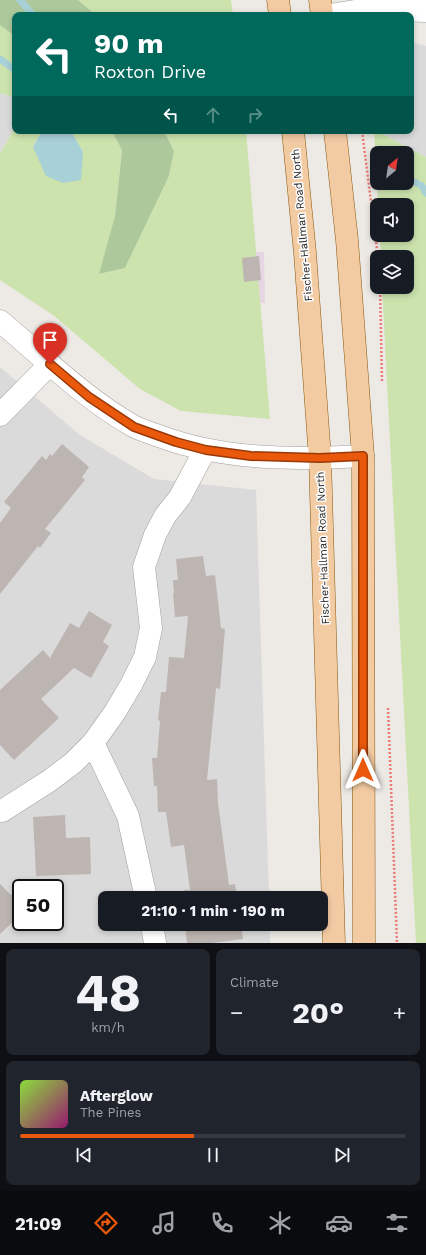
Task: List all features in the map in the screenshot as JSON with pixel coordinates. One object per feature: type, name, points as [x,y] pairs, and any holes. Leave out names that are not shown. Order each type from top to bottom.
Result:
[{"type":"main road","points":[[278,0],[280,12]]},
{"type":"main road","points":[[320,0],[322,12]]},
{"type":"main road","name":"Fischer-Hallman Road North","points":[[293,134],[306,253],[320,458],[334,943]]},
{"type":"main road","points":[[335,134],[347,240],[363,456],[364,943]]},
{"type":"street","points":[[349,12],[368,9],[426,11]]},
{"type":"street","points":[[0,320],[89,397],[134,427],[176,442],[206,450],[251,456],[320,458],[363,456]]},
{"type":"street","points":[[0,415],[50,364]]},
{"type":"street","points":[[2,811],[49,781],[73,763],[93,744],[127,692],[145,657],[151,628],[144,567],[155,535],[165,516],[180,497],[206,450]]},
{"type":"street","points":[[93,744],[128,816],[144,891]]},
{"type":"street","points":[[153,931],[155,943]]},
{"type":"path","points":[[362,134],[377,250]]},
{"type":"shaded area","points":[[414,43],[426,46],[426,157],[414,151],[414,146],[405,146],[383,134],[414,134]]},
{"type":"shaded area","points":[[0,93],[12,97],[12,132],[0,154]]},
{"type":"shaded area","points":[[264,252],[265,303],[241,304],[238,253]]},
{"type":"shaded area","points":[[0,367],[80,435],[154,479],[256,490],[269,891],[98,891],[98,931],[270,931],[270,943],[0,943]]},
{"type":"green space","points":[[0,0],[78,0],[92,12],[12,12],[12,34],[0,25]]},
{"type":"green space","points":[[78,0],[231,0],[233,12],[92,12]]},
{"type":"green space","points":[[0,25],[12,34],[12,97],[0,93]]},
{"type":"green space","points":[[12,132],[12,134],[40,134],[33,147],[83,152],[73,134],[114,134],[122,149],[115,216],[100,274],[125,268],[169,176],[174,151],[166,134],[246,134],[270,419],[181,411],[140,389],[53,315],[0,280],[0,154]]},
{"type":"green space","points":[[114,134],[166,134],[174,151],[169,176],[125,268],[99,274],[115,216],[122,150]]},
{"type":"green space","points":[[374,134],[383,134],[405,146],[375,146]]},
{"type":"green space","points":[[414,151],[426,157],[426,943],[416,943],[382,294],[414,294],[414,250],[381,250],[380,242],[414,242],[414,198],[378,198],[377,190],[414,190]]},
{"type":"water","points":[[40,134],[73,134],[83,152],[81,180],[63,183],[46,176],[33,147]]},
{"type":"building","points":[[259,256],[261,280],[244,282],[242,258]]},
{"type":"building","points":[[62,444],[89,467],[82,477],[85,480],[45,529],[51,533],[40,548],[38,546],[0,594],[0,523],[11,508],[4,502],[42,456],[46,460],[50,454],[52,456]]},
{"type":"building","points":[[203,556],[206,576],[215,575],[221,628],[225,629],[220,689],[216,688],[207,780],[217,779],[218,803],[229,885],[235,884],[236,891],[184,891],[190,890],[184,845],[171,847],[166,812],[158,812],[157,786],[154,786],[152,758],[157,758],[160,721],[158,720],[161,692],[166,692],[169,657],[184,658],[188,616],[175,617],[173,580],[178,580],[176,559]]},
{"type":"building","points":[[89,611],[112,625],[103,642],[109,646],[91,678],[74,668],[41,699],[59,718],[14,760],[0,745],[0,690],[43,650],[50,658],[70,623],[79,628]]},
{"type":"building","points":[[65,815],[66,838],[90,837],[91,874],[36,876],[33,817]]},
{"type":"building","points":[[0,884],[11,895],[12,894],[12,923],[0,934]]},
{"type":"building","points":[[186,931],[242,931],[243,939],[212,943],[187,943]]},
{"type":"waterway","points":[[20,0],[30,12]]},
{"type":"waterway","points":[[0,59],[12,68]]},
{"type":"waterway","points":[[414,182],[422,186],[426,193]]},
{"type":"route","points":[[50,364],[89,397],[134,427],[176,442],[206,450],[251,456],[320,458],[363,456],[363,770]]}]
